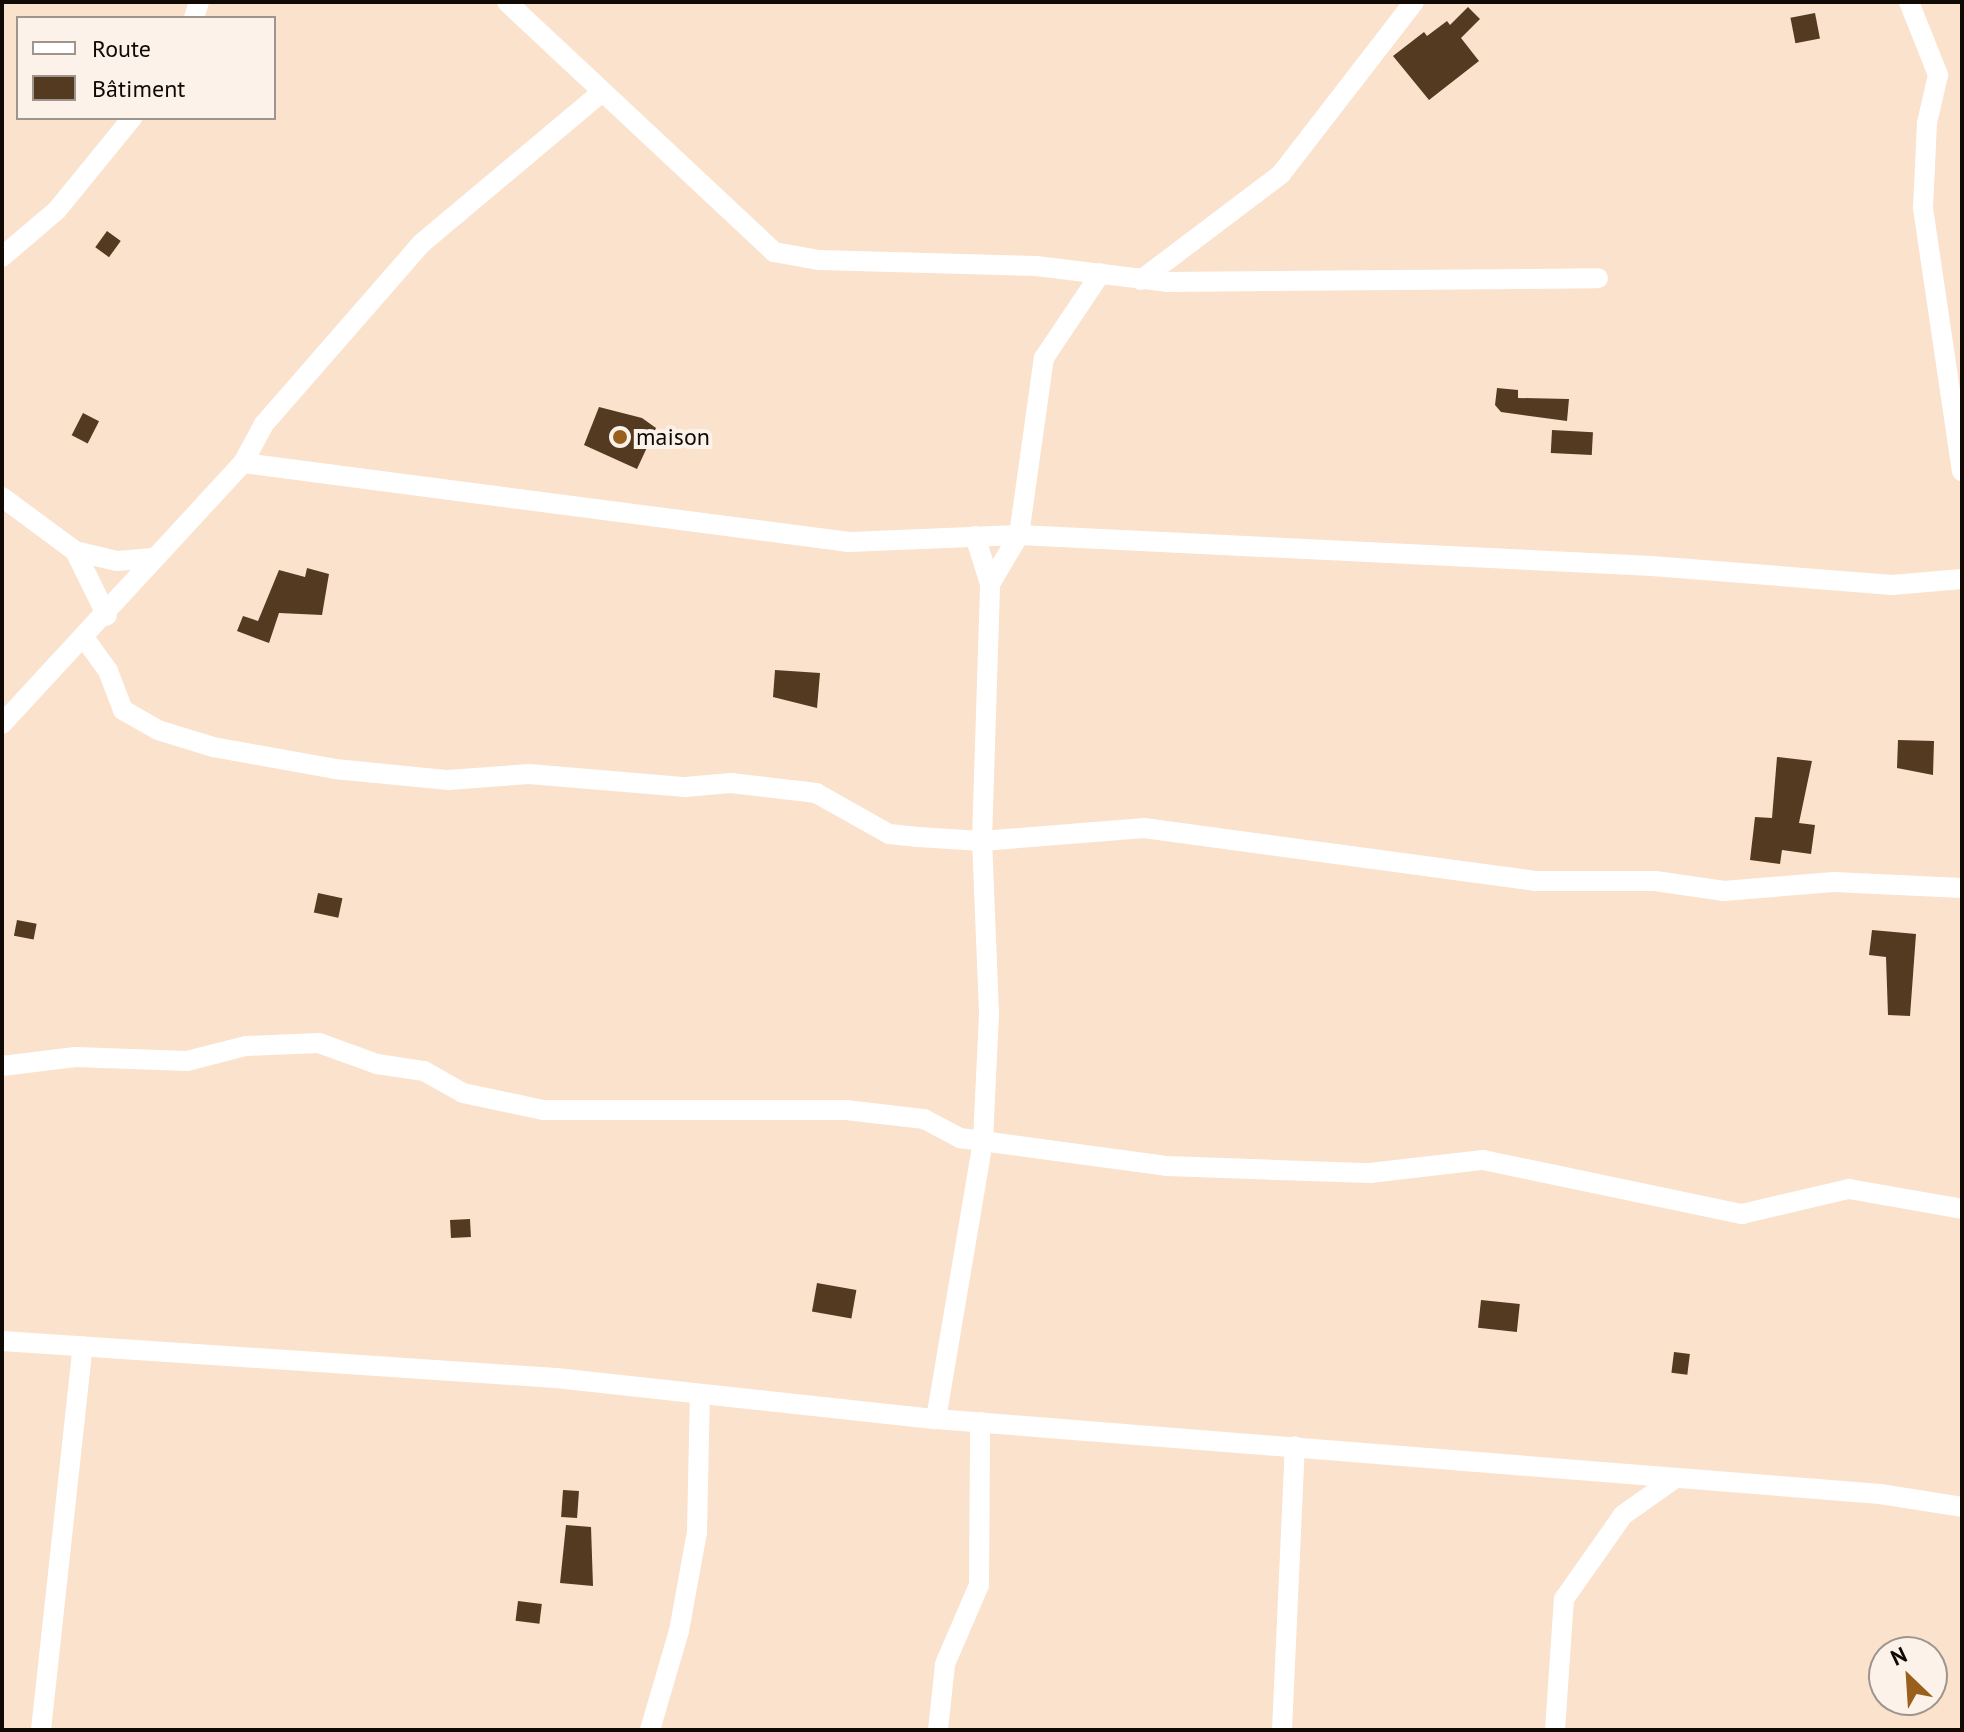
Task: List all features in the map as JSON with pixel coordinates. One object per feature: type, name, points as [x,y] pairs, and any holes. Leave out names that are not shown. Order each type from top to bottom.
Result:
[{"type":"street","points":[[507,2],[774,252],[819,260],[980,263],[1101,273],[1141,280],[1598,278]]},
{"type":"street","points":[[1141,280],[1281,174],[1414,2]]},
{"type":"street","points":[[1909,2],[1938,75],[1927,123],[1923,208],[1962,471]]},
{"type":"street","points":[[2,724],[107,616],[150,558],[243,463],[264,424],[422,243],[601,93]]},
{"type":"street","points":[[2,257],[57,210],[130,120]]},
{"type":"street","points":[[990,584],[1019,535],[1044,358],[1101,273]]},
{"type":"street","points":[[243,463],[849,542],[1019,535],[1652,566],[1892,585],[1962,579]]},
{"type":"street","points":[[2,497],[75,551],[117,561],[150,558]]},
{"type":"street","points":[[936,1419],[983,1141],[989,1013],[982,841],[990,584],[975,536]]},
{"type":"street","points":[[75,551],[107,616]]},
{"type":"street","points":[[85,639],[108,671],[123,710],[158,730],[213,747],[335,769],[448,780],[529,774],[685,787],[731,783],[816,793],[889,834],[982,841],[1144,828],[1535,881],[1655,881],[1724,891],[1834,882],[1962,888]]},
{"type":"street","points":[[2,1066],[75,1057],[187,1061],[246,1046],[319,1043],[377,1064],[424,1071],[463,1093],[543,1110],[846,1110],[924,1119],[960,1138],[1166,1166],[1370,1173],[1483,1160],[1742,1214],[1849,1189],[1962,1209]]},
{"type":"street","points":[[2,1341],[700,1394],[936,1419],[1880,1494],[1962,1507]]},
{"type":"street","points":[[41,1730],[83,1346]]},
{"type":"street","points":[[650,1730],[679,1631],[697,1532],[700,1394]]},
{"type":"street","points":[[938,1730],[945,1664],[979,1585],[980,1422]]},
{"type":"street","points":[[1282,1730],[1295,1446]]},
{"type":"street","points":[[1555,1730],[1564,1599],[1623,1515],[1674,1479]]},
{"type":"building","points":[[1468,7],[1480,19],[1461,38],[1479,61],[1429,100],[1393,56],[1424,32],[1427,36],[1447,21],[1450,25]]},
{"type":"building","points":[[1815,13],[1820,39],[1795,43],[1790,18]]},
{"type":"building","points":[[107,231],[121,241],[109,257],[95,247]]},
{"type":"building","points":[[1497,388],[1518,390],[1518,398],[1569,399],[1567,421],[1501,412],[1495,405]]},
{"type":"building","name":"maison","points":[[599,407],[642,418],[656,428],[637,469],[584,445]]},
{"type":"building","points":[[83,413],[99,421],[88,443],[72,435]]},
{"type":"building","points":[[1552,430],[1593,432],[1592,455],[1551,453]]},
{"type":"building","points":[[307,568],[329,574],[322,615],[279,613],[269,643],[237,631],[243,616],[258,621],[279,570],[305,577]]},
{"type":"building","points":[[775,670],[820,673],[817,708],[773,697]]},
{"type":"building","points":[[1898,740],[1934,741],[1933,775],[1897,768]]},
{"type":"building","points":[[1777,757],[1812,761],[1799,823],[1815,825],[1811,854],[1782,850],[1780,864],[1750,860],[1755,817],[1772,818]]},
{"type":"building","points":[[318,893],[342,898],[338,918],[314,913]]},
{"type":"building","points":[[17,920],[37,924],[34,940],[14,936]]},
{"type":"building","points":[[1872,930],[1916,934],[1910,1016],[1888,1015],[1886,957],[1869,955]]},
{"type":"building","points":[[470,1219],[471,1237],[451,1238],[450,1220]]},
{"type":"building","points":[[817,1283],[856,1290],[851,1319],[812,1312]]},
{"type":"building","points":[[1481,1300],[1520,1304],[1517,1332],[1478,1328]]},
{"type":"building","points":[[1674,1352],[1690,1354],[1687,1375],[1671,1373]]},
{"type":"building","points":[[563,1490],[579,1491],[577,1518],[561,1517]]},
{"type":"building","points":[[566,1525],[591,1527],[593,1586],[560,1583]]},
{"type":"building","points":[[518,1601],[542,1604],[539,1624],[516,1621]]},
{"type":"place","name":"maison","points":[[620,437]]}]
